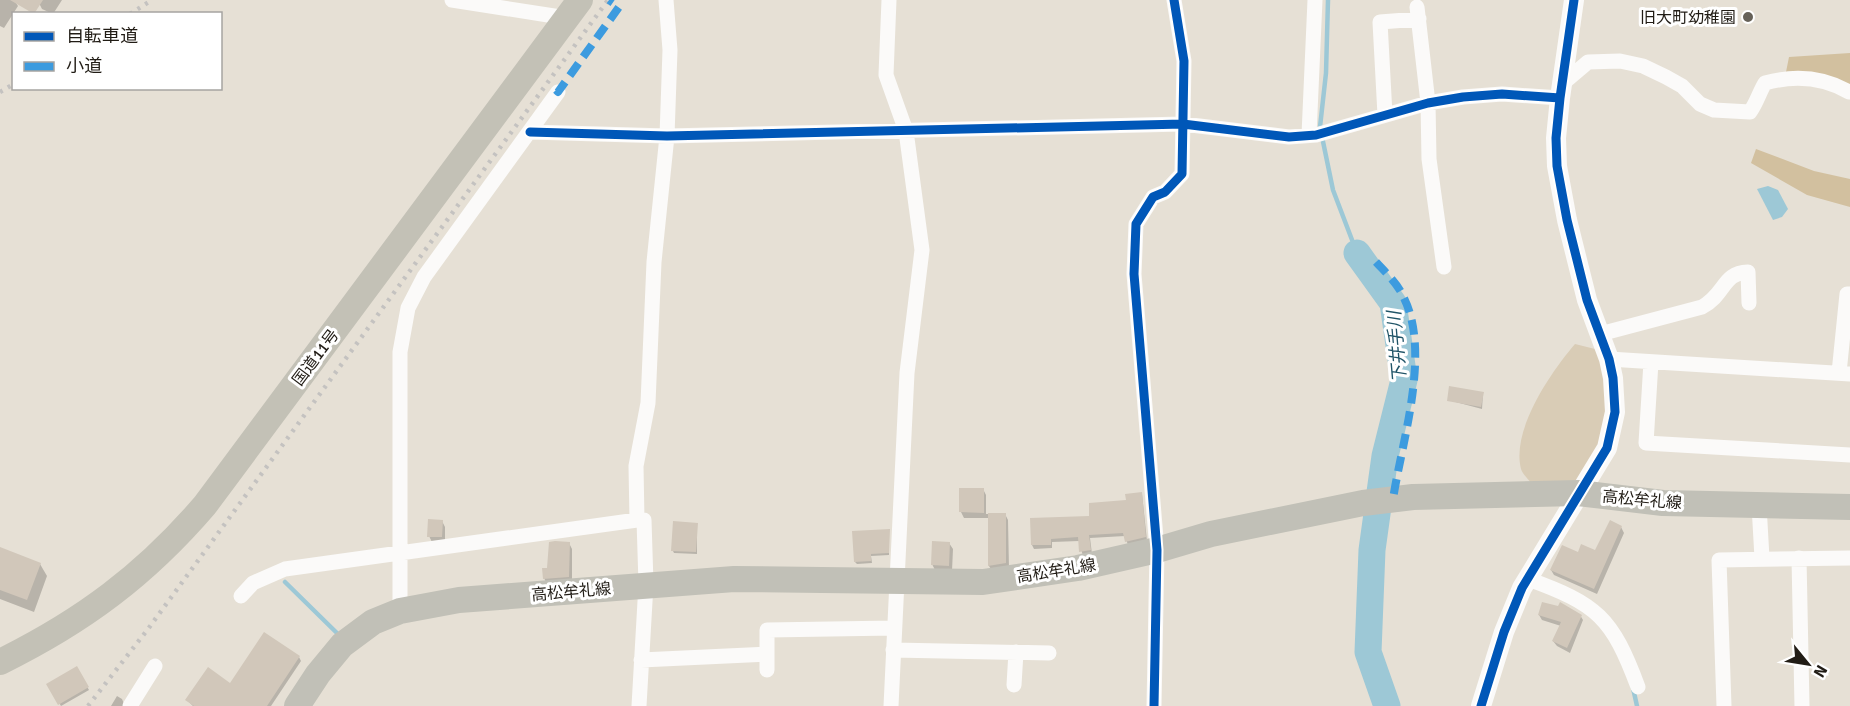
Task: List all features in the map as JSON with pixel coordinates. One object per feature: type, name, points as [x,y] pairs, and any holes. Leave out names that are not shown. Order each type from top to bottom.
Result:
[{"type":"highway","name":"国道11号","points":[[0,662],[51,637],[93,609],[133,579],[172,544],[205,505],[573,9]]},
{"type":"main road","name":"高松牟礼線","points":[[297,706],[318,674],[342,645],[373,622],[400,611],[459,600],[734,579],[983,582],[1078,568],[1157,550],[1211,534],[1363,503],[1413,497],[1578,493],[1663,503],[1850,507]]},
{"type":"street","points":[[452,0],[573,9]]},
{"type":"street","points":[[637,520],[636,466],[648,403],[654,262],[667,136],[670,50],[666,0]]},
{"type":"street","points":[[889,0],[886,75],[906,131],[922,250],[907,373],[891,706]]},
{"type":"street","points":[[1154,706],[1157,550],[1134,274],[1136,224],[1153,197],[1165,192],[1182,174],[1184,61],[1174,0]]},
{"type":"street","points":[[1312,135],[1315,0]]},
{"type":"street","points":[[1481,706],[1504,632],[1527,579],[1607,448],[1615,412],[1613,378],[1609,359],[1587,300],[1567,220],[1557,166],[1556,138],[1574,0]]},
{"type":"street","points":[[1385,115],[1380,22],[1418,13],[1428,103],[1429,159],[1444,267]]},
{"type":"street","points":[[530,132],[667,136],[1183,124],[1289,137],[1312,135],[1428,103],[1502,94],[1561,91],[1588,62],[1620,61],[1643,66],[1666,77],[1682,86],[1700,104],[1714,110],[1750,112],[1758,102],[1758,94],[1765,83],[1780,79],[1829,81],[1849,92]]},
{"type":"street","points":[[400,611],[398,553],[400,352],[408,308],[424,277],[558,92]]},
{"type":"street","points":[[1600,334],[1702,307],[1715,300],[1728,279],[1737,273],[1748,273],[1749,303]]},
{"type":"street","points":[[1609,359],[1845,373],[1847,294],[1850,294]]},
{"type":"street","points":[[1651,362],[1646,443],[1850,455]]},
{"type":"street","points":[[1760,505],[1762,558]]},
{"type":"street","points":[[241,596],[253,583],[285,569],[644,520],[646,584],[639,706]]},
{"type":"street","points":[[1799,558],[1802,706]]},
{"type":"street","points":[[1724,706],[1719,560],[1850,558]]},
{"type":"street","points":[[1527,579],[1572,595],[1602,617],[1615,634],[1638,687]]},
{"type":"street","points":[[767,670],[767,630],[894,628]]},
{"type":"street","points":[[893,650],[1048,653]]},
{"type":"street","points":[[1014,685],[1016,652]]},
{"type":"street","points":[[641,660],[767,654]]},
{"type":"street","points":[[130,706],[154,666]]},
{"type":"shaded area","points":[[1850,53],[1850,88],[1786,72],[1789,57]]},
{"type":"shaded area","points":[[1756,149],[1814,171],[1850,179],[1850,207],[1807,195],[1751,163]]},
{"type":"shaded area","points":[[1575,344],[1603,351],[1610,377],[1602,447],[1578,480],[1535,487],[1521,469],[1519,454],[1522,437],[1535,402]]},
{"type":"water","points":[[1768,186],[1778,190],[1788,209],[1782,217],[1773,220],[1757,189]]},
{"type":"building","points":[[10,0],[43,0],[35,12],[31,12]]},
{"type":"building","points":[[1449,386],[1484,392],[1481,407],[1447,401]]},
{"type":"building","points":[[959,488],[984,488],[984,513],[959,512]]},
{"type":"building","points":[[1142,492],[1146,537],[1125,542],[1123,533],[1089,535],[1091,550],[1079,552],[1078,537],[1051,539],[1051,545],[1031,545],[1030,518],[1089,516],[1089,503],[1126,500],[1125,494]]},
{"type":"building","points":[[988,513],[1006,513],[1006,563],[988,566]]},
{"type":"building","points":[[428,519],[443,520],[442,537],[427,537]]},
{"type":"building","points":[[1610,520],[1622,526],[1594,589],[1550,570],[1562,545],[1578,552],[1581,544],[1595,550]]},
{"type":"building","points":[[673,521],[698,523],[696,552],[671,551]]},
{"type":"building","points":[[890,529],[889,553],[871,554],[871,561],[854,562],[852,531]]},
{"type":"building","points":[[932,541],[950,542],[949,566],[931,565]]},
{"type":"building","points":[[549,542],[570,542],[569,577],[543,579],[542,568],[547,568]]},
{"type":"building","points":[[0,547],[41,563],[27,600],[0,590]]},
{"type":"building","points":[[1542,602],[1558,606],[1560,602],[1582,615],[1567,648],[1552,641],[1561,622],[1538,615]]},
{"type":"building","points":[[264,632],[300,656],[267,706],[194,706],[185,700],[208,667],[230,683]]},
{"type":"building","points":[[77,666],[89,687],[58,705],[46,684]]},
{"type":"waterway","name":"下井手川","points":[[1328,0],[1326,73],[1320,127],[1333,190],[1357,253]]},
{"type":"waterway","name":"下井手川","points":[[1357,253],[1393,303],[1404,380],[1385,456],[1372,550],[1368,652],[1387,706]]},
{"type":"waterway","points":[[285,582],[341,637]]},
{"type":"waterway","points":[[1633,688],[1637,706]]},
{"type":"railway","points":[[133,12],[152,0]]},
{"type":"railway","points":[[88,706],[148,629],[608,0]]},
{"type":"railway","points":[[0,92],[12,85]]},
{"type":"marked path","points":[[556,90],[558,92],[619,7],[609,0]]},
{"type":"marked path","points":[[1376,262],[1395,283],[1404,298],[1412,320],[1415,344],[1412,397],[1393,499]]},
{"type":"cycle path","points":[[1154,706],[1157,550],[1134,274],[1136,224],[1153,197],[1165,192],[1182,174],[1184,61],[1174,0]]},
{"type":"cycle path","points":[[1481,706],[1504,632],[1522,588],[1607,448],[1615,412],[1613,378],[1609,359],[1587,300],[1567,220],[1557,166],[1556,138],[1560,98],[1574,0]]},
{"type":"cycle path","points":[[530,132],[667,136],[1183,124],[1289,137],[1316,135],[1428,103],[1463,97],[1502,94],[1560,98]]},
{"type":"place","name":"旧大町幼稚園","points":[[1748,17]]}]
